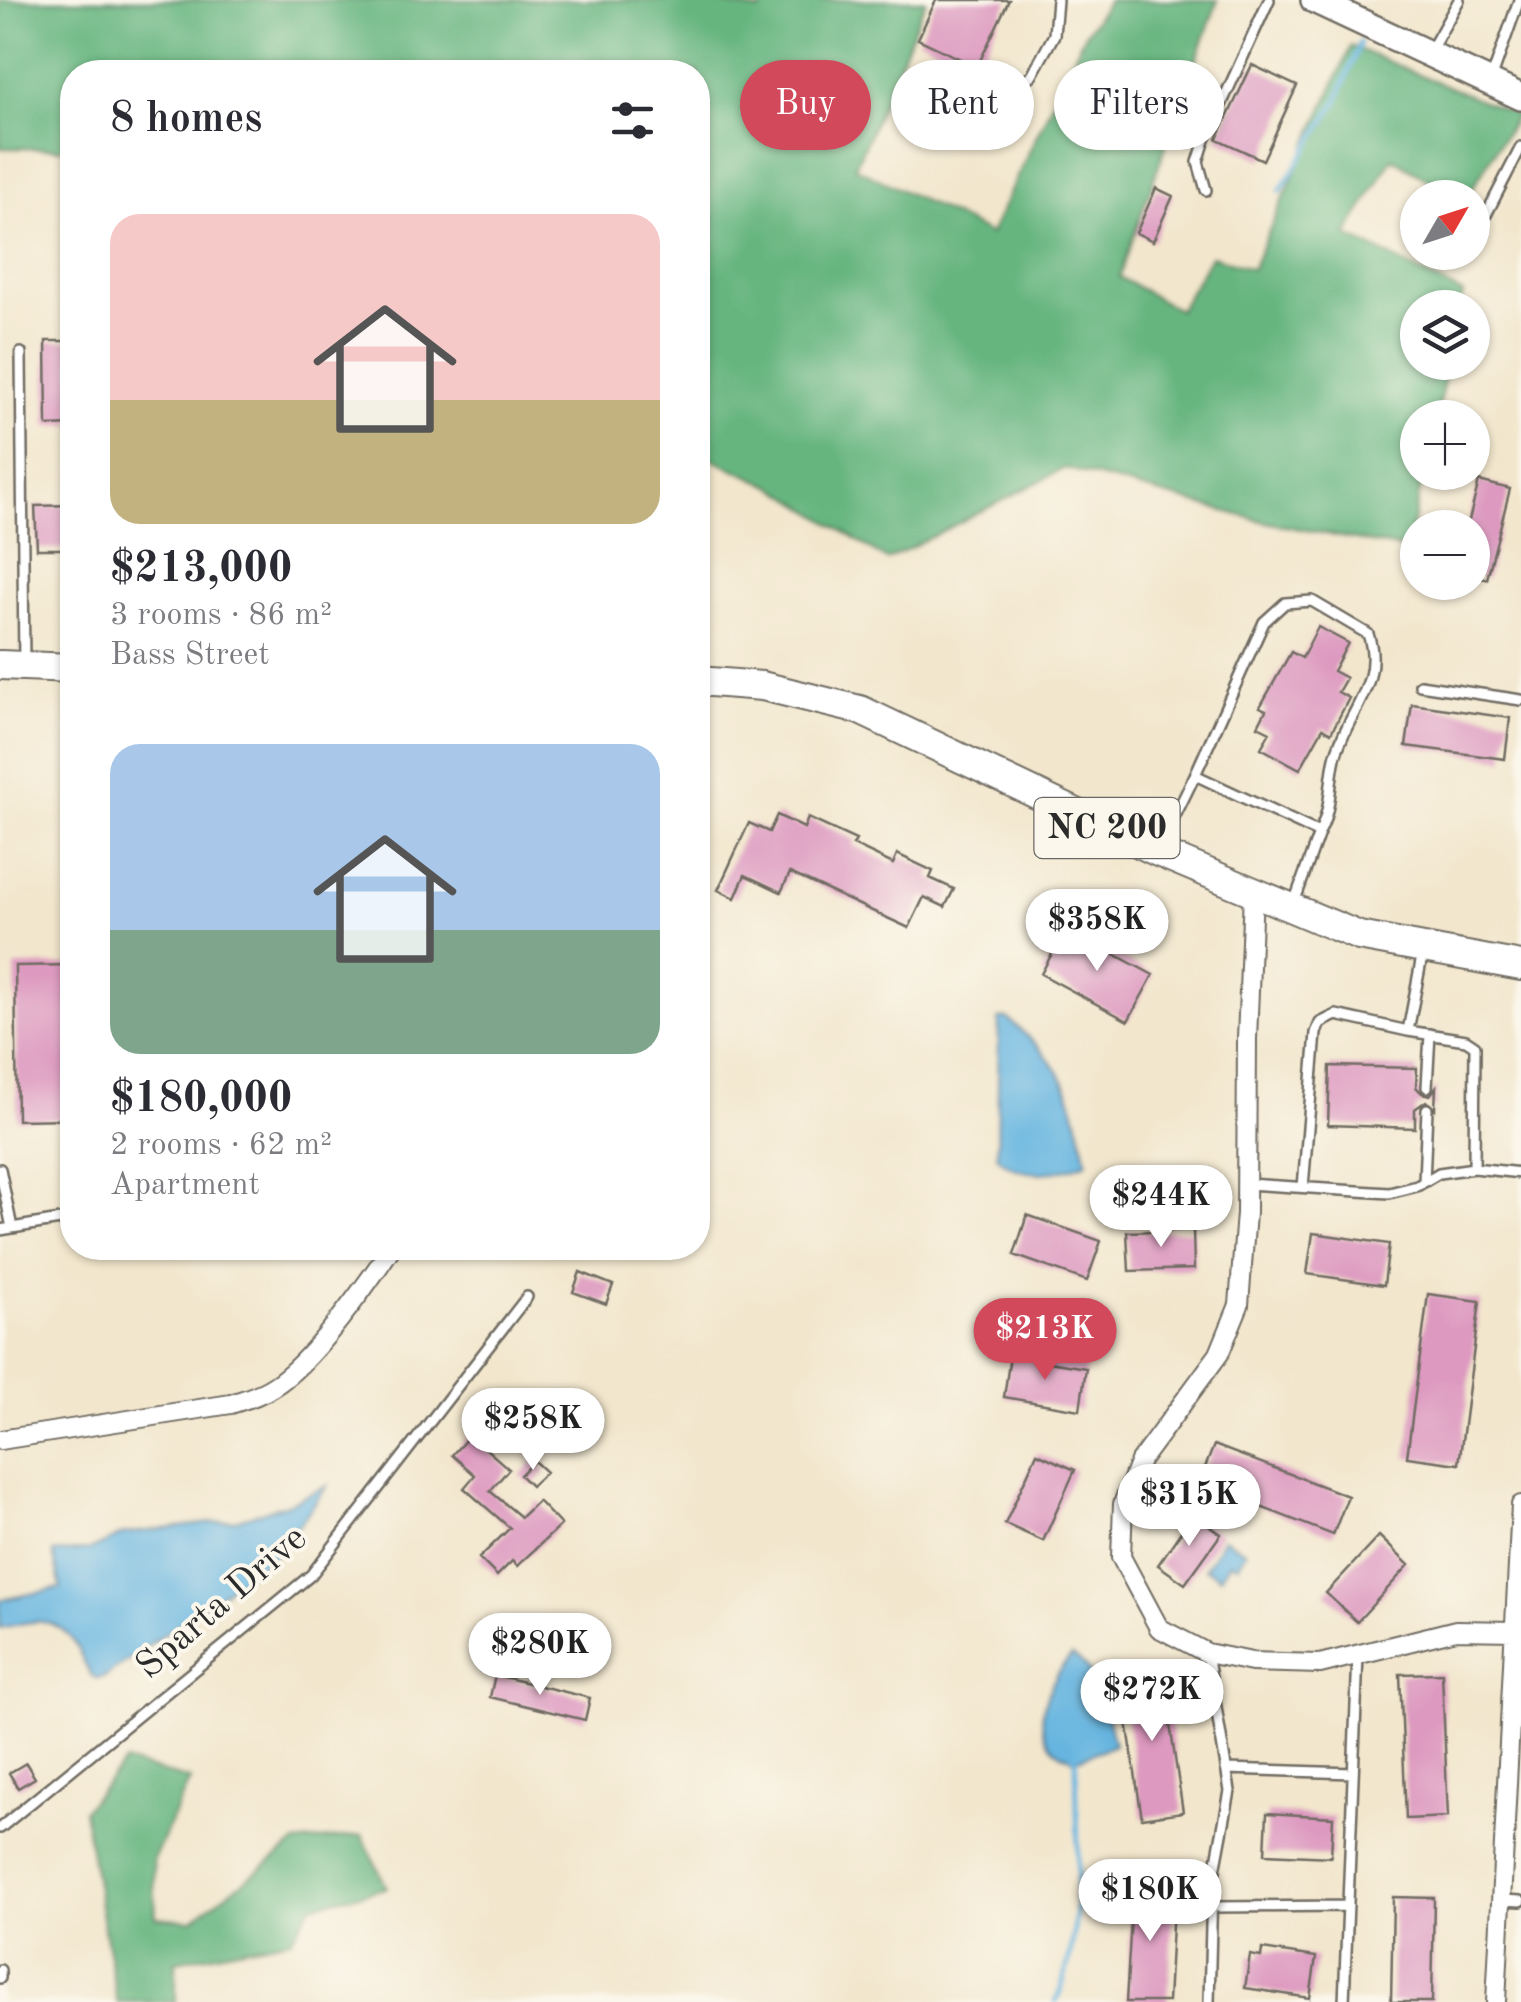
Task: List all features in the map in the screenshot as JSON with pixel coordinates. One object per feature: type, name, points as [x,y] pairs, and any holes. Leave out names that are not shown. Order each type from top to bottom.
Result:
[{"type":"main road","points":[[12,665],[60,667]]},
{"type":"main road","name":"NC 200","points":[[710,682],[762,686],[860,710],[1158,852],[1359,936],[1521,966]]},
{"type":"street","points":[[1314,0],[1521,98]]},
{"type":"street","points":[[1254,893],[1239,1305],[1219,1354],[1140,1461],[1123,1504],[1121,1557],[1159,1628],[1207,1654],[1252,1662],[1320,1664],[1456,1630],[1515,1631]]},
{"type":"street","points":[[0,1440],[231,1404],[264,1392],[306,1360],[382,1260]]},
{"type":"street","points":[[1496,2002],[1521,1505]]},
{"type":"lane","points":[[1034,71],[1054,35],[1057,0]]},
{"type":"lane","points":[[1206,190],[1198,162],[1204,140],[1268,0]]},
{"type":"lane","points":[[1429,54],[1459,0]]},
{"type":"lane","points":[[1490,82],[1519,0]]},
{"type":"lane","points":[[1490,207],[1521,147]]},
{"type":"lane","points":[[12,665],[21,353]]},
{"type":"lane","points":[[1158,852],[1264,622],[1285,603],[1312,601],[1368,634],[1374,654],[1364,695],[1336,755],[1328,815],[1292,908]]},
{"type":"lane","points":[[1420,685],[1521,700]]},
{"type":"lane","points":[[1195,775],[1319,833]]},
{"type":"lane","points":[[1408,1031],[1423,948]]},
{"type":"lane","points":[[1303,1186],[1316,1033],[1320,1023],[1336,1014],[1466,1040],[1474,1046],[1474,1168]]},
{"type":"lane","points":[[1427,1087],[1430,1034]]},
{"type":"lane","points":[[1424,1182],[1427,1109]]},
{"type":"lane","points":[[1246,1184],[1389,1193],[1440,1174],[1474,1168],[1521,1173]]},
{"type":"lane","points":[[0,1169],[12,1228]]},
{"type":"lane","points":[[0,1230],[60,1220]]},
{"type":"lane","name":"Sparta Drive","points":[[0,1828],[311,1575],[527,1298]]},
{"type":"lane","points":[[1207,1654],[1230,1791],[1212,1887],[1209,2002]]},
{"type":"lane","points":[[1344,2002],[1358,1655]]},
{"type":"lane","points":[[1226,1770],[1353,1773]]},
{"type":"lane","points":[[1499,1900],[1521,1901]]},
{"type":"lane","points":[[1212,1907],[1348,1906]]},
{"type":"lane","points":[[0,1970],[0,1978]]},
{"type":"green space","points":[[0,0],[699,0],[760,11],[768,0],[926,0],[900,60],[891,60],[891,82],[871,129],[871,60],[740,60],[740,150],[862,150],[855,167],[990,234],[1030,150],[1034,150],[1034,141],[1054,99],[1054,150],[1164,150],[1119,277],[1179,310],[1211,256],[1252,269],[1351,46],[1517,115],[1477,180],[1429,180],[1392,158],[1347,235],[1400,262],[1400,270],[1416,270],[1455,290],[1400,290],[1400,380],[1444,380],[1440,400],[1400,400],[1400,490],[1420,490],[1416,510],[1400,510],[1400,549],[1265,522],[1065,468],[887,560],[776,488],[710,458],[710,60],[60,60],[60,149],[0,148]]},
{"type":"green space","points":[[1109,0],[1218,0],[1197,60],[1072,60],[1085,33]]},
{"type":"green space","points":[[125,1762],[190,1780],[153,1860],[156,1917],[191,1920],[296,1843],[362,1835],[387,1888],[312,1905],[291,1939],[176,1961],[176,2002],[117,2002],[83,1810]]},
{"type":"water","points":[[1007,1018],[1043,1052],[1064,1081],[1087,1162],[1040,1173],[1017,1169],[997,1156],[999,1019]]},
{"type":"water","points":[[327,1486],[280,1551],[106,1676],[92,1676],[69,1636],[52,1624],[34,1622],[0,1628],[0,1600],[61,1588],[53,1553],[90,1550],[124,1534],[235,1520],[287,1504]]},
{"type":"water","points":[[1224,1538],[1246,1552],[1238,1565],[1230,1562],[1220,1577],[1205,1568]]},
{"type":"water","points":[[1072,1656],[1096,1683],[1114,1745],[1076,1760],[1055,1749],[1043,1727],[1050,1687]]},
{"type":"building","points":[[936,0],[1009,0],[980,60],[962,60],[918,39]]},
{"type":"building","points":[[1252,65],[1297,86],[1263,160],[1224,142],[1224,124]]},
{"type":"building","points":[[1156,188],[1173,196],[1153,241],[1136,233]]},
{"type":"building","points":[[46,341],[60,341],[60,425],[47,426]]},
{"type":"building","points":[[1490,484],[1510,489],[1490,567],[1490,510],[1472,510],[1477,490],[1490,490]]},
{"type":"building","points":[[60,505],[60,549],[37,549],[35,506]]},
{"type":"building","points":[[1318,627],[1348,643],[1333,671],[1346,678],[1338,692],[1349,698],[1331,733],[1323,728],[1300,769],[1261,748],[1270,732],[1258,726],[1266,710],[1260,707],[1291,652],[1302,658]]},
{"type":"building","points":[[1412,704],[1510,718],[1505,759],[1406,746]]},
{"type":"building","points":[[777,815],[804,828],[808,818],[856,840],[853,845],[893,864],[897,854],[933,871],[930,878],[954,889],[945,907],[924,897],[909,928],[790,873],[781,892],[745,875],[735,898],[718,890],[749,823],[769,832]]},
{"type":"building","points":[[1066,928],[1153,975],[1128,1021],[1041,974]]},
{"type":"building","points":[[60,965],[60,1119],[17,1120],[15,966]]},
{"type":"building","points":[[1330,1066],[1417,1068],[1416,1087],[1422,1093],[1430,1095],[1436,1087],[1435,1109],[1426,1101],[1415,1109],[1415,1128],[1328,1125]]},
{"type":"building","points":[[1027,1215],[1101,1241],[1087,1281],[1014,1255]]},
{"type":"building","points":[[1193,1230],[1194,1269],[1129,1271],[1127,1232]]},
{"type":"building","points":[[1313,1233],[1389,1244],[1384,1285],[1307,1274]]},
{"type":"building","points":[[580,1272],[613,1285],[606,1304],[573,1292]]},
{"type":"building","points":[[1428,1294],[1480,1301],[1459,1464],[1407,1457]]},
{"type":"building","points":[[1010,1356],[1086,1368],[1080,1410],[1004,1397]]},
{"type":"building","points":[[542,1410],[559,1419],[545,1447],[529,1439]]},
{"type":"building","points":[[470,1435],[509,1469],[490,1491],[521,1517],[538,1501],[561,1525],[517,1566],[512,1561],[497,1576],[479,1558],[510,1528],[464,1488],[475,1475],[452,1455]]},
{"type":"building","points":[[1214,1445],[1348,1496],[1333,1535],[1199,1483]]},
{"type":"building","points":[[1037,1453],[1075,1470],[1043,1541],[1005,1524]]},
{"type":"building","points":[[534,1461],[546,1472],[531,1486],[520,1475]]},
{"type":"building","points":[[1193,1514],[1221,1534],[1185,1584],[1158,1565]]},
{"type":"building","points":[[1379,1536],[1409,1565],[1357,1622],[1326,1593]]},
{"type":"building","points":[[1162,1670],[1183,1812],[1142,1818],[1120,1676]]},
{"type":"building","points":[[1442,1673],[1448,1817],[1406,1819],[1400,1674]]},
{"type":"building","points":[[495,1675],[590,1698],[585,1720],[490,1697]]},
{"type":"building","points":[[26,1763],[35,1778],[18,1788],[9,1773]]},
{"type":"building","points":[[1267,1813],[1333,1817],[1331,1857],[1265,1854]]},
{"type":"building","points":[[1133,1884],[1174,1886],[1168,2002],[1126,2002]]},
{"type":"building","points":[[1393,1897],[1434,1898],[1432,2002],[1391,2002]]},
{"type":"building","points":[[1262,1949],[1316,1957],[1310,1998],[1245,1988],[1250,1955],[1261,1957]]},
{"type":"waterway","points":[[1280,191],[1336,104],[1360,42]]},
{"type":"waterway","points":[[1056,2002],[1066,1973],[1076,1911],[1076,1753]]}]
